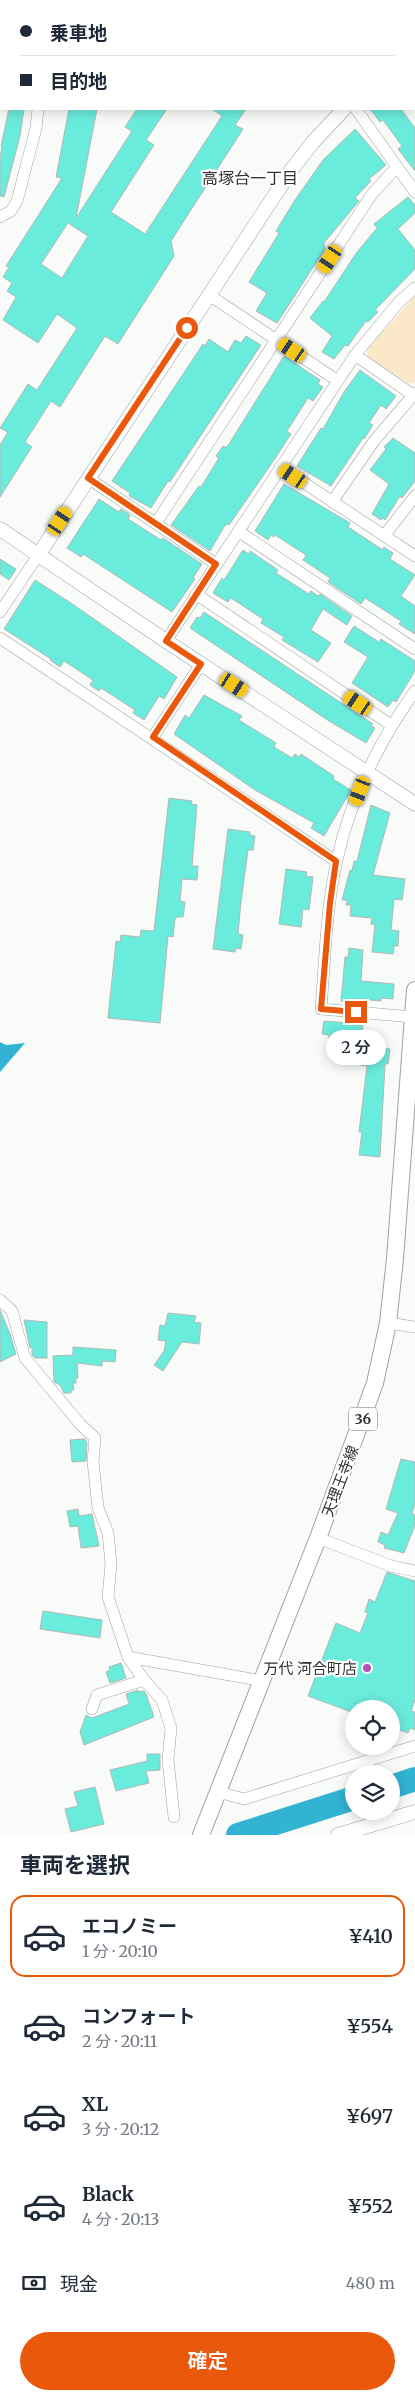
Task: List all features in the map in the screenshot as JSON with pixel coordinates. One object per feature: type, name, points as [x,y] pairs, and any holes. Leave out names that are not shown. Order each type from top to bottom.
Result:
[{"type":"main road","name":"天理王寺線","points":[[204,1829],[318,1538],[375,1383],[388,1323],[410,1144],[415,990]]},
{"type":"street","points":[[0,217],[11,211],[16,201],[36,128],[38,110]]},
{"type":"street","points":[[0,612],[292,169],[313,142],[343,110]]},
{"type":"street","points":[[357,110],[396,168],[415,192]]},
{"type":"street","points":[[156,523],[372,194],[396,168]]},
{"type":"street","points":[[166,641],[356,355],[399,302],[415,288]]},
{"type":"street","points":[[208,295],[338,381]]},
{"type":"street","points":[[332,502],[374,441],[414,394],[356,355]]},
{"type":"street","points":[[280,467],[415,556]]},
{"type":"street","points":[[88,478],[216,564]]},
{"type":"street","points":[[384,536],[415,496]]},
{"type":"street","points":[[0,529],[166,641],[415,804]]},
{"type":"street","points":[[238,531],[415,649]]},
{"type":"street","points":[[196,594],[391,725]]},
{"type":"street","points":[[0,638],[153,737],[336,861]]},
{"type":"street","points":[[153,737],[201,664]]},
{"type":"street","points":[[413,1017],[321,1009],[330,903],[336,861],[345,828],[367,772],[391,725],[415,691]]},
{"type":"street","points":[[0,1300],[12,1311],[25,1358],[94,1438],[93,1462],[98,1508],[108,1533],[111,1564],[108,1597],[128,1657],[144,1680],[162,1700],[171,1728],[168,1760],[174,1817]]},
{"type":"street","points":[[388,1323],[415,1327]]},
{"type":"street","points":[[318,1538],[390,1566],[415,1571]]},
{"type":"street","points":[[128,1657],[262,1681]]},
{"type":"street","points":[[92,1709],[97,1695],[144,1680]]},
{"type":"street","points":[[218,1792],[244,1799],[415,1746]]},
{"type":"street","points":[[338,1835],[415,1812]]},
{"type":"shaded area","points":[[415,296],[415,383],[409,384],[368,357],[367,349]]},
{"type":"water","points":[[0,1042],[6,1045],[25,1043],[0,1072]]},
{"type":"building","points":[[9,110],[24,110],[20,136],[4,197],[0,196],[1,146]]},
{"type":"building","points":[[69,110],[97,110],[76,218],[132,131],[125,127],[136,110],[166,110],[146,140],[154,145],[111,212],[145,234],[222,116],[213,110],[245,110],[235,125],[243,129],[171,241],[174,256],[118,344],[105,336],[60,407],[51,401],[25,442],[32,447],[0,497],[0,445],[8,432],[0,428],[28,384],[37,390],[77,328],[57,314],[38,343],[3,320],[16,297],[7,291],[12,283],[3,277],[9,267],[6,266],[62,178],[56,177]],"holes":[[[68,223],[88,236],[62,278],[41,264]]]},
{"type":"building","points":[[371,110],[402,110],[415,128],[415,171],[398,149],[402,146],[383,120],[380,122]]},
{"type":"building","points":[[355,129],[386,165],[369,179],[371,181],[355,198],[359,201],[324,243],[325,249],[277,323],[256,311],[267,293],[249,282],[279,233],[276,231],[295,200],[323,160]]},
{"type":"building","points":[[408,197],[415,205],[415,213],[398,229],[415,250],[415,269],[375,310],[378,312],[368,322],[366,321],[348,346],[345,345],[334,359],[322,352],[332,336],[310,318],[324,302],[357,252],[377,228],[374,224]]},
{"type":"building","points":[[246,336],[261,345],[151,508],[129,496],[130,493],[112,481],[203,344],[205,346],[209,339],[228,352],[235,340],[241,343]]},
{"type":"building","points":[[284,356],[320,380],[318,384],[323,387],[313,401],[308,398],[287,431],[291,434],[229,525],[227,524],[224,527],[210,551],[171,525],[199,486],[201,487],[219,458],[216,456],[223,446],[226,447],[229,444]]},
{"type":"building","points":[[360,370],[396,396],[386,409],[381,405],[369,423],[373,425],[331,486],[297,466]]},
{"type":"building","points":[[393,438],[415,453],[415,481],[402,498],[400,496],[385,520],[383,518],[381,520],[372,514],[389,484],[370,470],[386,449],[384,447]]},
{"type":"building","points":[[284,484],[350,523],[348,527],[383,550],[384,547],[393,553],[390,559],[415,575],[401,596],[415,606],[415,634],[399,624],[401,621],[365,598],[361,604],[328,582],[330,578],[303,560],[306,555],[275,535],[274,537],[271,535],[268,540],[255,531]]},
{"type":"building","points":[[99,499],[119,512],[121,509],[130,515],[128,519],[161,540],[163,538],[202,564],[193,578],[195,579],[172,612],[83,554],[81,557],[67,548]]},
{"type":"building","points":[[243,550],[249,554],[250,551],[278,570],[276,573],[309,594],[311,591],[318,596],[320,594],[352,616],[347,625],[323,609],[311,630],[331,643],[318,662],[282,640],[284,637],[261,623],[263,619],[231,598],[228,602],[213,593],[222,578],[224,580]]},
{"type":"building","points":[[0,559],[16,569],[9,580],[0,574]]},
{"type":"building","points":[[35,580],[177,677],[164,699],[159,696],[144,720],[133,713],[135,710],[101,688],[99,691],[90,685],[93,680],[64,661],[60,667],[51,659],[4,629]]},
{"type":"building","points":[[204,612],[373,724],[371,726],[375,728],[366,743],[329,721],[190,628],[197,617],[200,618]]},
{"type":"building","points":[[354,626],[379,642],[381,639],[415,661],[415,671],[396,702],[393,700],[388,707],[352,683],[368,657],[344,642]]},
{"type":"building","points":[[204,695],[242,716],[239,720],[276,743],[274,747],[292,758],[295,754],[299,757],[301,754],[334,776],[333,779],[351,790],[324,836],[311,828],[314,823],[255,790],[174,734],[185,715],[189,718]]},
{"type":"building","points":[[169,798],[192,801],[191,804],[197,805],[192,866],[198,866],[197,880],[182,879],[180,901],[185,902],[183,917],[175,919],[173,937],[168,936],[160,1023],[108,1018],[116,941],[120,942],[121,935],[140,937],[141,930],[154,931]]},
{"type":"building","points":[[371,805],[390,813],[373,875],[405,879],[402,900],[394,899],[391,930],[399,931],[398,946],[394,946],[393,954],[372,952],[375,925],[371,924],[372,918],[350,916],[351,905],[346,905],[347,900],[342,900],[350,870],[352,871],[354,861],[357,861]]},
{"type":"building","points":[[228,829],[250,832],[250,835],[255,836],[253,850],[248,850],[241,902],[238,934],[243,935],[241,949],[236,948],[235,952],[213,949]]},
{"type":"building","points":[[286,869],[307,872],[306,876],[313,877],[309,910],[303,909],[301,927],[279,924]]},
{"type":"building","points":[[349,948],[363,950],[361,981],[394,984],[393,999],[381,998],[381,1001],[359,999],[359,1002],[341,1001],[345,957],[348,957]]},
{"type":"building","points":[[324,1021],[363,1024],[361,1046],[390,1049],[388,1064],[385,1064],[380,1157],[359,1155],[362,1132],[359,1132],[367,1066],[343,1062],[345,1044],[329,1042],[329,1035],[322,1034]]},
{"type":"building","points":[[0,1310],[16,1354],[0,1362]]},
{"type":"building","points":[[168,1313],[196,1316],[194,1322],[201,1323],[199,1344],[182,1342],[163,1371],[154,1365],[164,1351],[166,1341],[158,1340],[160,1325],[165,1326]]},
{"type":"building","points":[[24,1320],[47,1322],[47,1358],[35,1358],[32,1355],[32,1347],[30,1348]]},
{"type":"building","points":[[73,1347],[116,1350],[115,1362],[102,1361],[102,1366],[77,1363],[78,1378],[76,1378],[76,1383],[73,1383],[74,1390],[71,1390],[71,1393],[64,1393],[60,1385],[54,1382],[53,1356],[73,1355]]},
{"type":"building","points":[[85,1439],[87,1443],[86,1461],[72,1462],[70,1440]]},
{"type":"building","points":[[401,1459],[415,1462],[415,1503],[412,1514],[415,1515],[415,1525],[404,1553],[384,1548],[385,1545],[378,1542],[381,1532],[388,1535],[398,1513],[386,1509]]},
{"type":"building","points":[[78,1509],[79,1516],[92,1514],[99,1546],[81,1548],[78,1526],[70,1527],[67,1511]]},
{"type":"building","name":"万代 河合町店","points":[[387,1572],[415,1581],[415,1700],[411,1711],[415,1712],[415,1730],[410,1728],[408,1733],[400,1730],[400,1700],[345,1700],[345,1710],[308,1696],[336,1623],[360,1633],[368,1613],[365,1612],[369,1599],[375,1602]]},
{"type":"building","points":[[43,1611],[102,1620],[100,1638],[40,1629]]},
{"type":"building","points":[[121,1663],[126,1678],[110,1683],[106,1672],[110,1670],[109,1667]]},
{"type":"building","points":[[138,1690],[138,1692],[144,1691],[146,1694],[154,1717],[84,1745],[80,1732],[86,1715],[92,1718],[129,1704],[126,1694]]},
{"type":"building","points":[[147,1754],[160,1754],[160,1770],[146,1771],[149,1783],[116,1791],[110,1770],[147,1761]]},
{"type":"building","points":[[95,1787],[104,1824],[71,1832],[65,1809],[78,1806],[74,1792]]},
{"type":"waterway","points":[[400,1784],[415,1779]]},
{"type":"waterway","points":[[238,1835],[345,1801]]},
{"type":"place","name":"万代 河合町店","points":[[367,1668]]},
{"type":"district","name":"高塚台一丁目","points":[[250,178]]},
{"type":"route","points":[[187,328],[88,478],[216,564],[166,641],[201,664],[153,737],[336,861],[330,903],[321,1009],[356,1012]]}]
